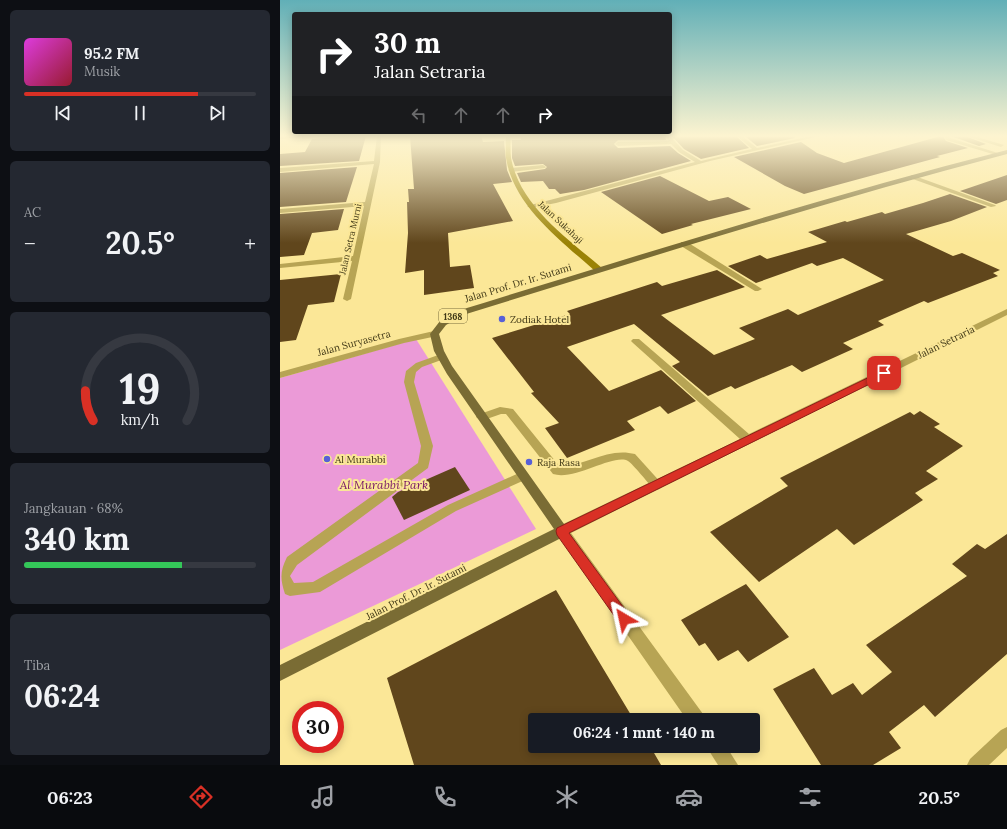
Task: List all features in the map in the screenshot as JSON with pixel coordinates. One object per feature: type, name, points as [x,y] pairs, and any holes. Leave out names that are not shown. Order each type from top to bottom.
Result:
[{"type":"main road","name":"Jalan Prof. Dr. Ir. Sutami","points":[[434,334],[443,323],[460,313],[684,244],[930,172]]},
{"type":"main road","name":"1368","points":[[434,334],[436,345],[442,357],[481,417],[562,531]]},
{"type":"main road","name":"Jalan Prof. Dr. Ir. Sutami","points":[[280,673],[562,531]]},
{"type":"street","name":"Jalan Setra Murni","points":[[347,299],[375,172]]},
{"type":"street","name":"Jalan Sukahaji","points":[[512,172],[530,206],[599,270]]},
{"type":"street","points":[[530,206],[556,201],[665,172]]},
{"type":"street","points":[[912,177],[993,206]]},
{"type":"street","points":[[280,211],[367,204]]},
{"type":"street","points":[[684,244],[758,289]]},
{"type":"street","points":[[280,266],[355,258]]},
{"type":"street","name":"Jalan Setraria","points":[[562,531],[1007,312]]},
{"type":"street","name":"Jalan Suryasetra","points":[[280,375],[434,334]]},
{"type":"street","points":[[636,341],[748,440]]},
{"type":"street","points":[[442,357],[419,364],[411,371],[409,382],[427,446],[424,465],[292,561],[283,575],[290,590],[315,588],[452,508],[523,476]]},
{"type":"street","points":[[481,417],[500,410],[509,411],[557,471],[573,470],[618,454],[631,457],[657,485]]},
{"type":"street","points":[[562,531],[691,713]]},
{"type":"street","points":[[976,765],[1007,736]]},
{"type":"street","points":[[720,753],[729,765]]},
{"type":"green space","name":"Al Murabbi Park","points":[[416,339],[536,529],[280,650],[280,378]]},
{"type":"building","points":[[356,172],[346,202],[280,207],[280,173]]},
{"type":"building","points":[[413,172],[508,172],[512,182],[493,184],[513,221],[448,233],[450,267],[470,265],[474,288],[424,295],[424,270],[405,273],[408,233],[408,189],[414,189]]},
{"type":"building","points":[[526,172],[652,172],[584,190],[560,194],[555,189],[549,189],[543,181],[521,182],[517,173]]},
{"type":"building","points":[[760,172],[886,172],[804,194],[785,186]]},
{"type":"building","points":[[1007,175],[1007,200],[996,204],[960,191]]},
{"type":"building","points":[[660,176],[709,201],[728,197],[751,209],[691,224],[693,225],[662,234],[601,192]]},
{"type":"building","points":[[950,194],[987,207],[951,221],[906,234],[953,256],[962,253],[1000,270],[993,273],[998,276],[928,303],[924,301],[878,321],[884,325],[843,343],[853,349],[802,372],[792,365],[735,389],[731,386],[708,396],[672,366],[680,362],[634,324],[567,347],[609,391],[661,370],[696,401],[668,414],[660,406],[627,421],[635,430],[567,458],[545,428],[559,423],[531,393],[534,392],[492,338],[570,314],[567,311],[657,282],[662,286],[717,270],[745,287],[661,315],[714,355],[755,339],[739,328],[788,309],[798,315],[884,280],[843,258],[817,266],[812,263],[756,283],[728,266],[760,255],[767,259],[827,242],[808,232],[882,212],[885,214]]},
{"type":"building","points":[[344,209],[338,230],[312,233],[304,255],[280,257],[280,214]]},
{"type":"building","points":[[341,274],[334,302],[308,305],[296,340],[280,342],[280,280]]},
{"type":"building","points":[[920,411],[940,424],[934,427],[963,446],[926,471],[938,479],[915,493],[923,500],[854,545],[837,529],[759,582],[710,532],[788,486],[780,478],[910,412],[914,415]]},
{"type":"building","points":[[455,467],[470,490],[404,520],[392,497],[398,492]]},
{"type":"building","points":[[1007,534],[1007,654],[935,717],[924,705],[889,732],[901,748],[873,765],[821,765],[773,689],[814,668],[832,695],[853,683],[862,695],[892,672],[866,645],[967,576],[952,564],[977,544],[985,549]]},
{"type":"building","points":[[746,584],[789,637],[748,662],[738,650],[718,661],[705,643],[699,646],[681,620]]},
{"type":"building","points":[[556,590],[630,713],[528,713],[528,753],[654,753],[661,765],[414,765],[387,678]]},
{"type":"place","name":"Zodiak Hotel","points":[[502,319]]},
{"type":"place","name":"Al Murabbi","points":[[327,459]]},
{"type":"place","name":"Raja Rasa","points":[[529,462]]},
{"type":"route","points":[[624,619],[562,531],[884,373]]}]
